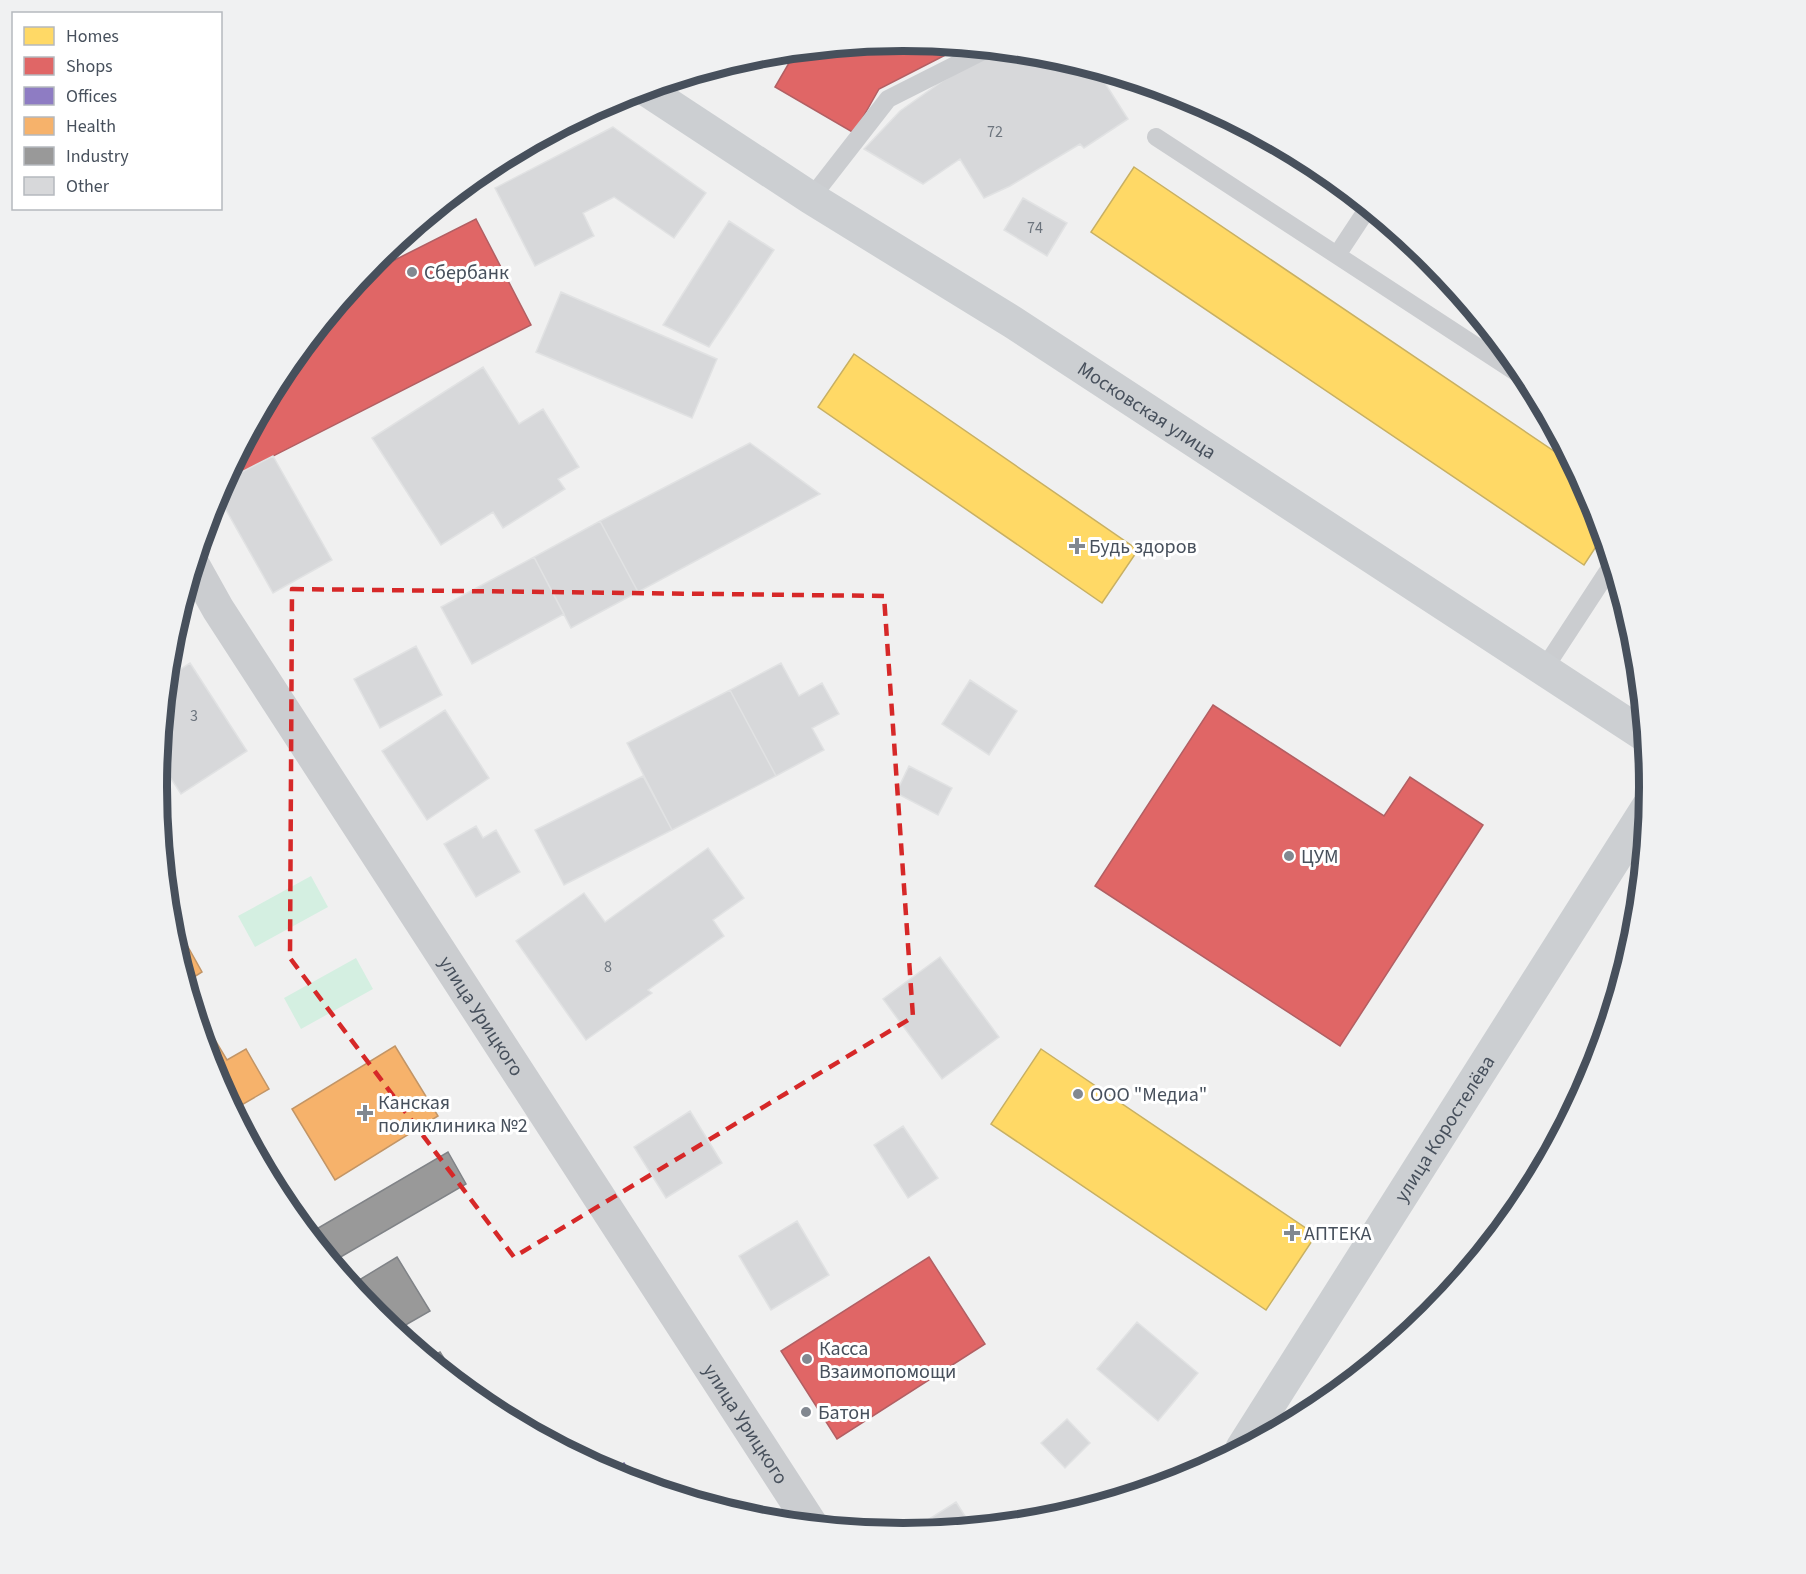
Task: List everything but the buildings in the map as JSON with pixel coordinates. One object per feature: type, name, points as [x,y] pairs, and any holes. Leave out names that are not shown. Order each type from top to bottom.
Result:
[{"type":"street","name":"Московская улица","points":[[654,95],[811,198],[1014,323],[1636,730]]},
{"type":"street","name":"улица Урицкого","points":[[199,574],[225,620],[806,1517]]},
{"type":"street","name":"улица Коростелёва","points":[[1250,1436],[1637,823]]},
{"type":"lane","points":[[811,198],[888,99],[975,55]]},
{"type":"lane","points":[[1156,137],[1506,366]]},
{"type":"lane","points":[[1337,255],[1364,214]]},
{"type":"lane","points":[[1544,669],[1607,573]]},
{"type":"highlighted area","points":[[292,589],[884,596],[913,1017],[514,1257],[290,958]]},
{"type":"green space","points":[[311,876],[328,907],[255,947],[238,916]]},
{"type":"green space","points":[[356,958],[373,989],[301,1029],[284,998]]},
{"type":"place","name":"Сбербанк","points":[[412,272]]},
{"type":"place","name":"Будь здоров","points":[[1077,546]]},
{"type":"place","name":"ЦУМ","points":[[1289,856]]},
{"type":"place","name":"ООО \"Медиа\"","points":[[1078,1094]]},
{"type":"place","name":"Канская поликлиника №2","points":[[365,1113]]},
{"type":"place","name":"АПТЕКА","points":[[1292,1233]]},
{"type":"place","name":"Касса Взаимопомощи","points":[[807,1359]]},
{"type":"place","name":"Батон","points":[[806,1412]]}]
